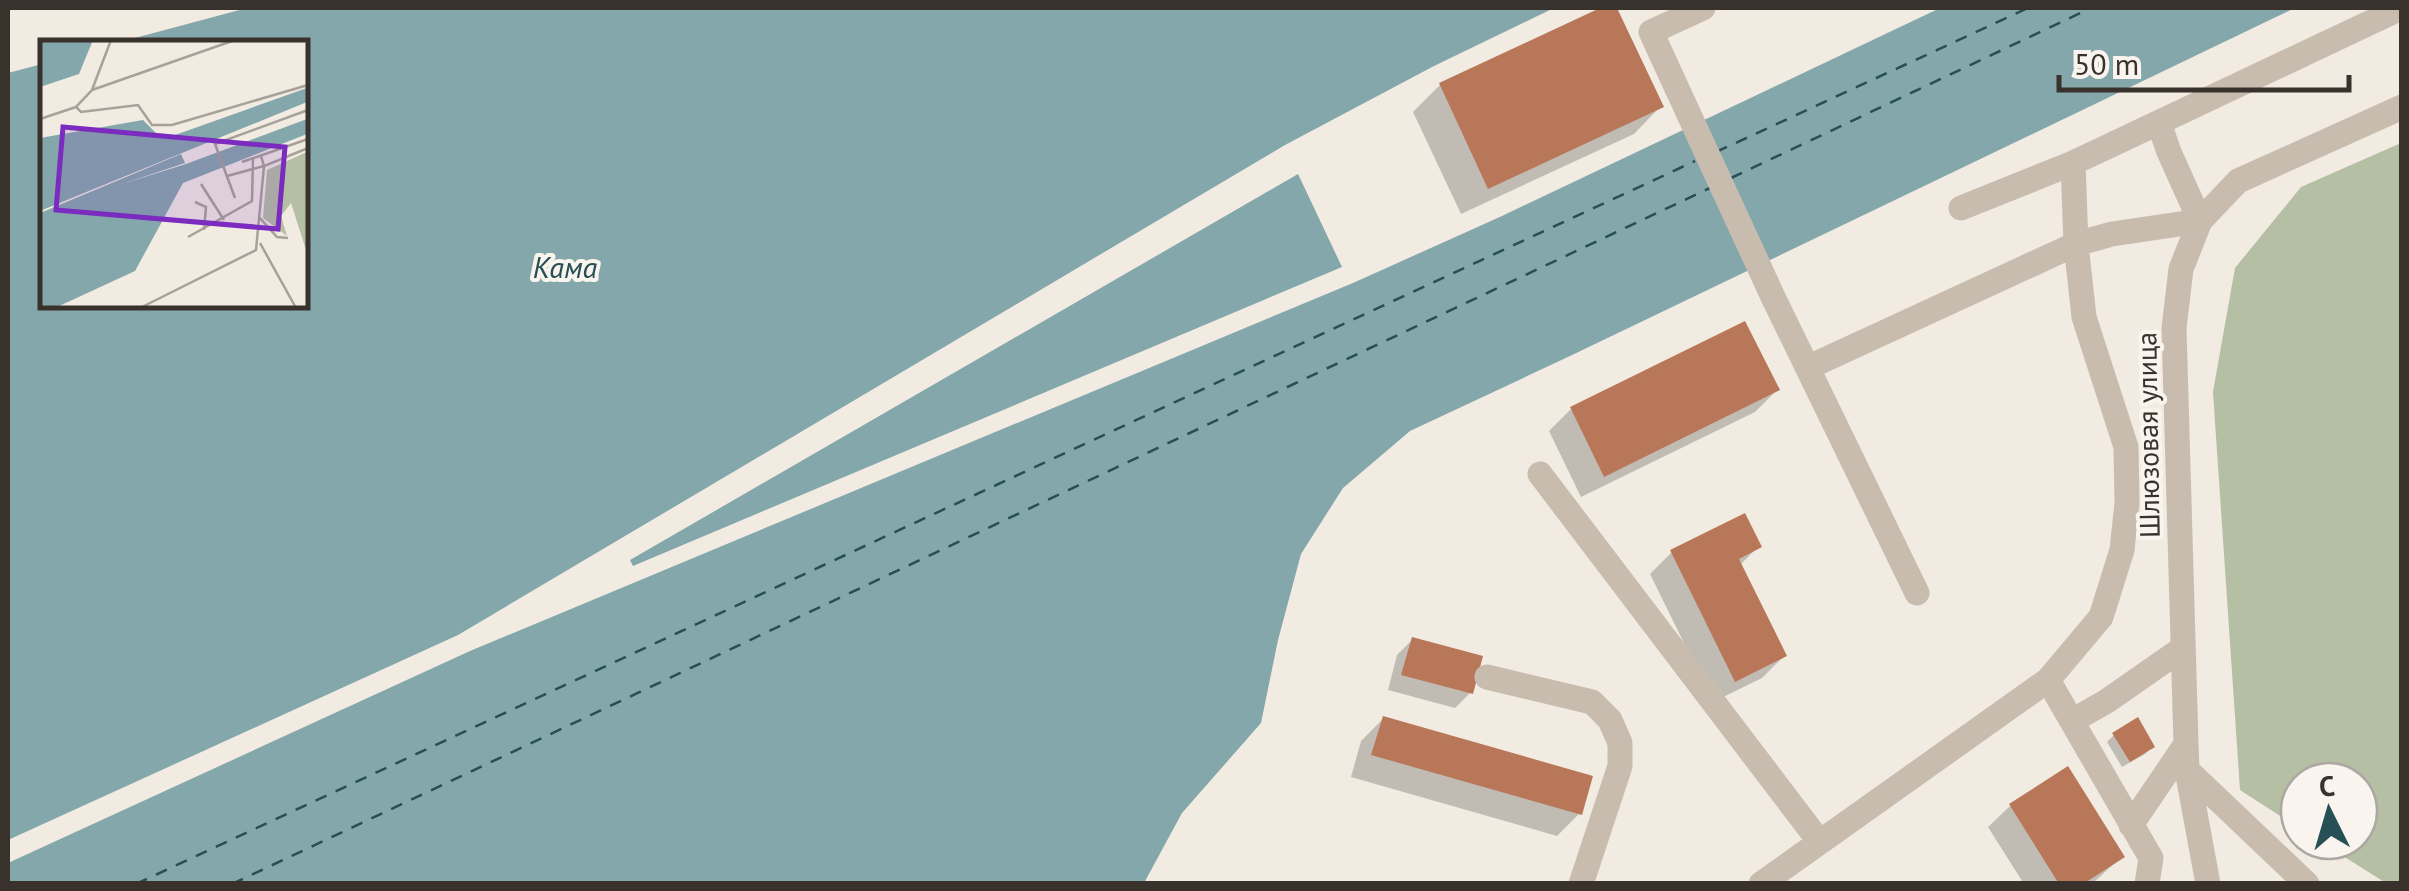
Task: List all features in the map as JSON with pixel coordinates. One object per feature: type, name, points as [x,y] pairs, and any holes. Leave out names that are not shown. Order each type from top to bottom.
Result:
[{"type":"street","points":[[1703,8],[1651,32],[1773,297],[1917,593]]},
{"type":"street","points":[[1960,208],[2159,124],[2400,8]]},
{"type":"street","name":"Шлюзовая улица","points":[[2208,884],[2186,757],[2174,328],[2181,270],[2200,221],[2238,181],[2402,107]]},
{"type":"street","points":[[1809,367],[2076,244],[2112,234],[2200,221],[2159,124]]},
{"type":"street","points":[[1761,884],[2048,680],[2101,616],[2122,550],[2128,503],[2126,447],[2084,317],[2073,162]]},
{"type":"street","points":[[1540,474],[1819,841]]},
{"type":"street","points":[[2072,721],[2183,648]]},
{"type":"street","points":[[1487,678],[1592,702],[1610,720],[1620,743],[1620,766],[1581,884]]},
{"type":"street","points":[[2048,680],[2150,858],[2147,884]]},
{"type":"street","points":[[2131,825],[2186,757],[2308,884]]},
{"type":"green space","points":[[2401,143],[2402,883],[2386,883],[2351,861],[2379,861],[2379,761],[2279,761],[2279,815],[2240,790],[2213,392],[2235,268],[2301,187]]},
{"type":"water","name":"Кама","points":[[247,8],[1554,8],[1285,145],[458,635],[8,840],[8,73],[40,65],[40,308],[308,308],[308,40],[127,40]]},
{"type":"water","points":[[1940,8],[2295,8],[1410,431],[1343,488],[1301,554],[1261,723],[1182,813],[1144,883],[8,884],[8,863],[470,651],[1353,283]]},
{"type":"water","points":[[1298,174],[1342,267],[633,566],[630,560]]},
{"type":"building","points":[[1600,8],[1617,8],[1664,107],[1488,189],[1439,83]]},
{"type":"building","points":[[1745,321],[1780,390],[1604,477],[1570,407]]},
{"type":"building","points":[[1745,513],[1762,547],[1739,559],[1787,656],[1735,682],[1670,550]]},
{"type":"building","points":[[1412,637],[1483,656],[1473,694],[1401,675]]},
{"type":"building","points":[[1383,716],[1593,776],[1582,815],[1371,755]]},
{"type":"building","points":[[2138,717],[2155,747],[2130,762],[2112,733]]},
{"type":"building","points":[[2068,766],[2125,857],[2083,884],[2059,884],[2009,804]]},
{"type":"ferry route","points":[[1716,152],[2028,8]]},
{"type":"ferry route","points":[[1731,178],[2091,8]]},
{"type":"ferry route","points":[[136,884],[1695,161]]},
{"type":"ferry route","points":[[232,884],[1710,188]]}]
